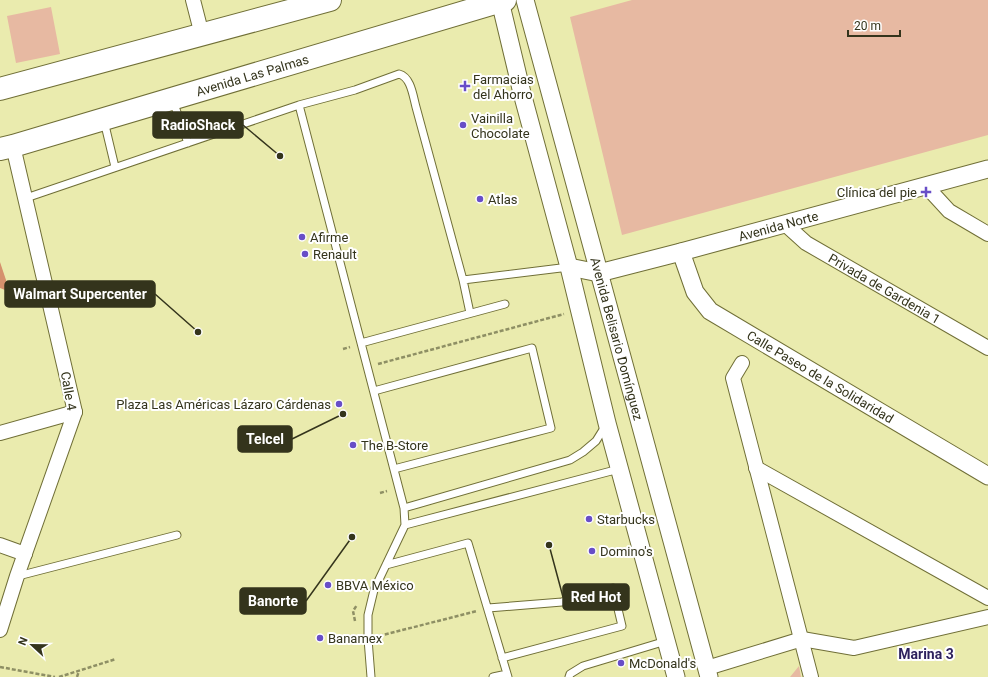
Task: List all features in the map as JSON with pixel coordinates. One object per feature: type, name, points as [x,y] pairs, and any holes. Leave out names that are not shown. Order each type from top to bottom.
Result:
[{"type":"main road","points":[[0,89],[330,0]]},
{"type":"main road","name":"Avenida Las Palmas","points":[[7,147],[502,1]]},
{"type":"street","points":[[193,0],[202,35]]},
{"type":"street","name":"Avenida Belisario Domínguez","points":[[525,0],[708,672]]},
{"type":"street","points":[[502,1],[522,93],[569,267],[607,423],[676,677]]},
{"type":"street","points":[[522,93],[548,85]]},
{"type":"street","name":"Calle 4","points":[[0,630],[17,576],[75,412],[26,198],[7,147]]},
{"type":"street","name":"Avenida Norte","points":[[569,267],[600,273],[988,169]]},
{"type":"street","points":[[926,186],[949,211],[988,234]]},
{"type":"street","name":"Privada de Gardenia 1","points":[[785,224],[806,243],[988,348]]},
{"type":"street","name":"Calle Paseo de la Solidaridad","points":[[681,252],[696,292],[710,311],[988,476]]},
{"type":"street","points":[[742,363],[733,378],[811,677]]},
{"type":"street","points":[[0,433],[75,412]]},
{"type":"street","points":[[756,468],[988,598]]},
{"type":"street","points":[[0,545],[25,554]]},
{"type":"street","points":[[708,672],[802,639],[854,648],[988,617]]},
{"type":"lane","points":[[26,198],[299,105],[354,90],[399,74],[404,75],[408,81],[463,280],[470,314]]},
{"type":"lane","points":[[172,98],[188,143]]},
{"type":"lane","points":[[299,105],[404,508],[405,525],[374,590],[368,615],[371,677]]},
{"type":"lane","points":[[104,119],[115,168]]},
{"type":"lane","points":[[463,280],[569,267]]},
{"type":"lane","points":[[361,343],[505,304]]},
{"type":"lane","points":[[374,390],[532,348],[551,428],[394,469]]},
{"type":"lane","points":[[404,508],[570,460],[583,452],[596,441],[607,423]]},
{"type":"lane","points":[[405,525],[620,469]]},
{"type":"lane","points":[[17,576],[177,535]]},
{"type":"lane","points":[[386,565],[468,543],[508,675],[493,677]]},
{"type":"lane","points":[[488,608],[562,602],[613,588],[622,626],[502,658]]},
{"type":"lane","points":[[569,677],[570,674],[583,666],[666,641]]},
{"type":"path","points":[[343,349],[352,346],[358,370],[367,366],[579,311]]},
{"type":"path","points":[[380,493],[389,491]]},
{"type":"path","points":[[360,598],[353,611],[357,639],[368,639],[488,608]]},
{"type":"path","points":[[59,677],[116,660]]},
{"type":"path","points":[[0,667],[55,677]]},
{"type":"path","points":[[77,677],[79,671]]},
{"type":"shaded area","points":[[632,0],[988,0],[988,135],[622,235],[570,17]]},
{"type":"shaded area","points":[[51,7],[60,54],[16,63],[7,16]]},
{"type":"shaded area","points":[[0,262],[10,292],[0,288]]},
{"type":"shaded area","points":[[799,666],[801,677],[790,677]]},
{"type":"place","name":"Farmacias del Ahorro","points":[[465,86]]},
{"type":"place","name":"Vainilla Chocolate","points":[[463,125]]},
{"type":"place","name":"RadioShack","points":[[280,156]]},
{"type":"place","name":"Clínica del pie","points":[[926,192]]},
{"type":"place","name":"Atlas","points":[[480,199]]},
{"type":"place","name":"Afirme","points":[[302,237]]},
{"type":"place","name":"Renault","points":[[305,254]]},
{"type":"place","name":"Walmart Supercenter","points":[[198,332]]},
{"type":"place","name":"Plaza Las Américas Lázaro Cárdenas","points":[[339,404]]},
{"type":"place","name":"Telcel","points":[[343,414]]},
{"type":"place","name":"The B-Store","points":[[353,445]]},
{"type":"place","name":"Starbucks","points":[[589,519]]},
{"type":"place","name":"Banorte","points":[[352,537]]},
{"type":"place","name":"Red Hot","points":[[549,545]]},
{"type":"place","name":"Domino's","points":[[592,551]]},
{"type":"place","name":"BBVA México","points":[[328,585]]},
{"type":"place","name":"Banamex","points":[[320,638]]},
{"type":"place","name":"McDonald's","points":[[621,663]]},
{"type":"district","name":"Marina 3","points":[[926,654]]}]
